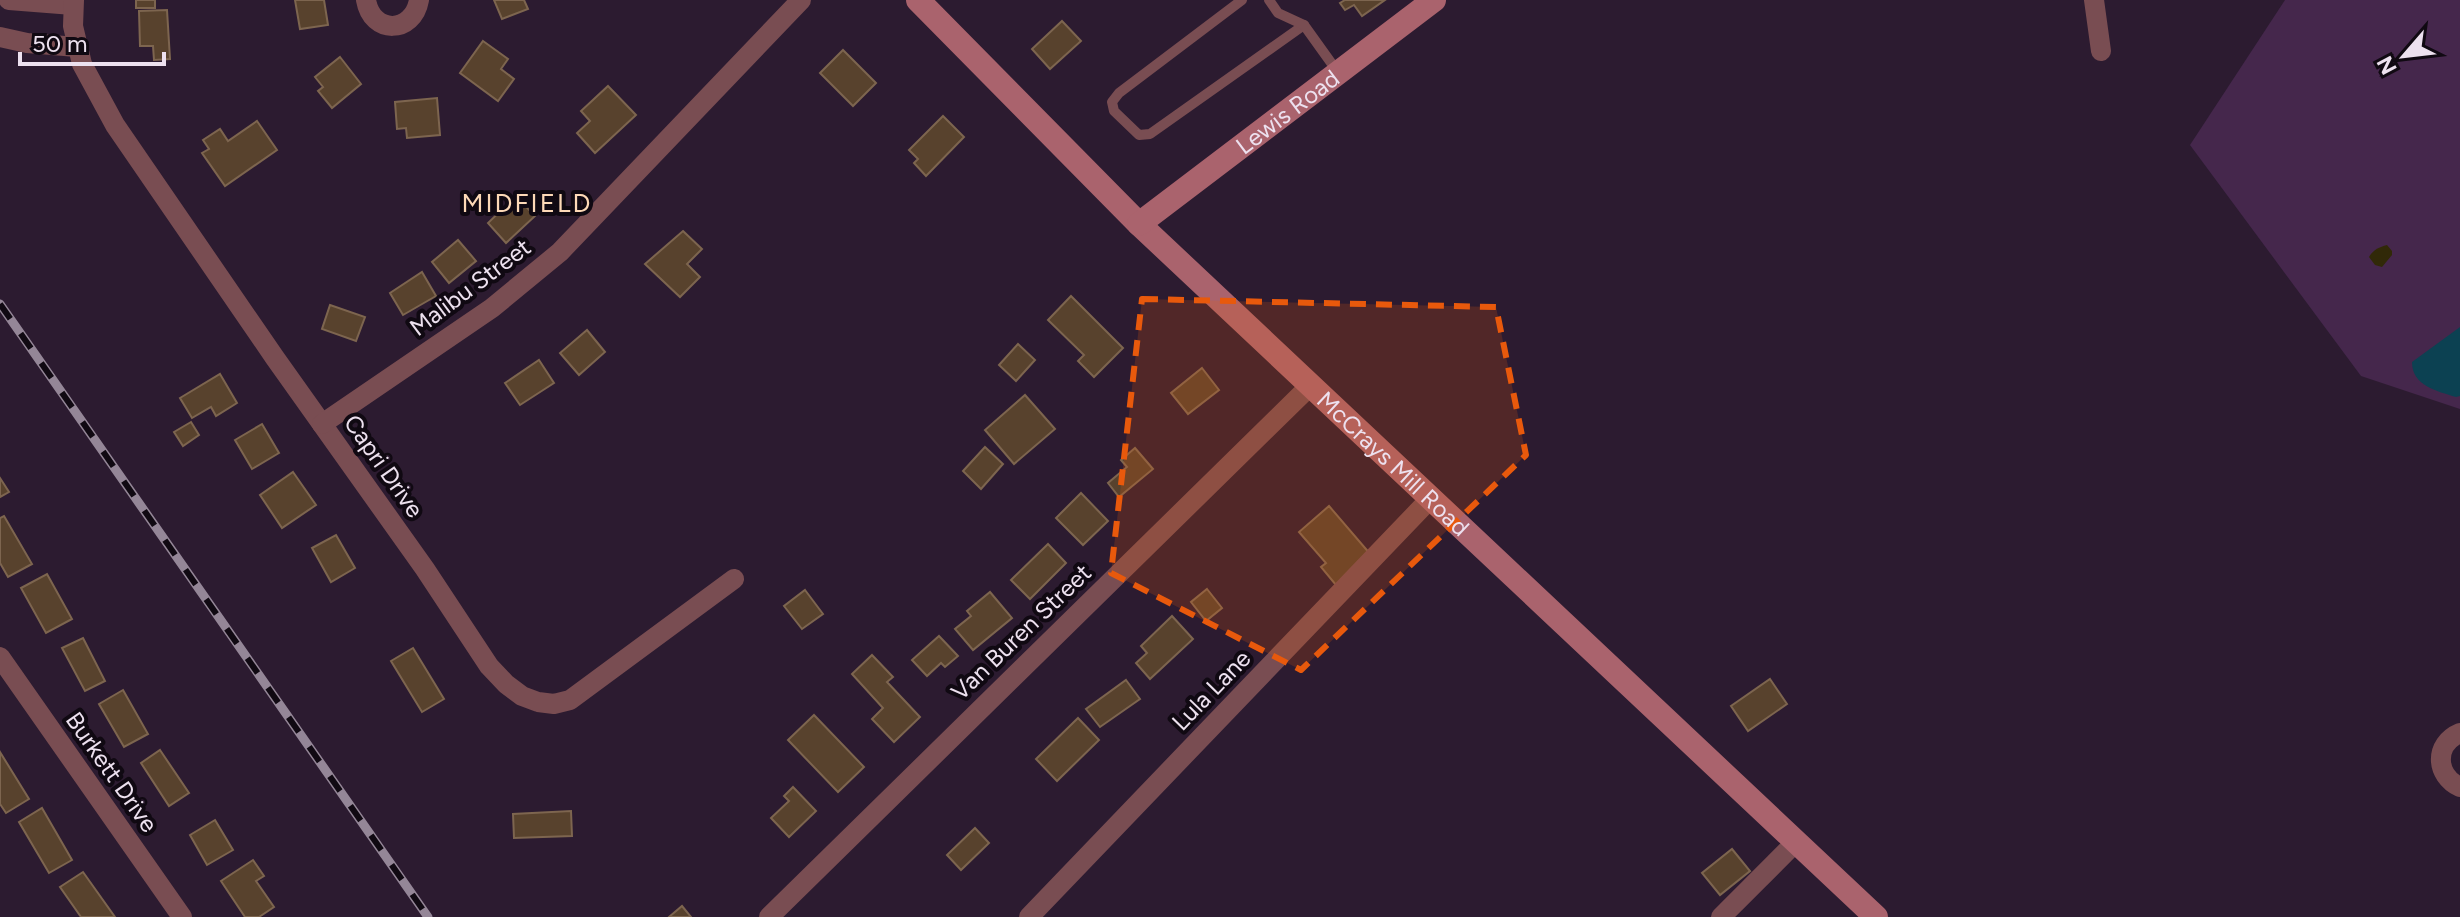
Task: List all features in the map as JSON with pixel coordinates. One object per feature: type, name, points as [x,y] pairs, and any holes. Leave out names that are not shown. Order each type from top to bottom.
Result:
[{"type":"street","name":"Capri Drive","points":[[4,0],[73,3],[77,47],[87,75],[115,125],[425,569],[489,666],[506,684],[530,699],[554,704],[570,700],[734,579]]},
{"type":"street","points":[[366,0],[372,16],[387,26],[405,23],[417,10],[419,0]]},
{"type":"street","name":"Malibu Street","points":[[322,424],[492,308],[560,252],[801,0]]},
{"type":"street","name":"McCrays Mill Road","points":[[918,0],[1139,224],[1876,917]]},
{"type":"street","name":"Lewis Road","points":[[1139,224],[1434,0]]},
{"type":"street","points":[[2094,0],[2101,51]]},
{"type":"street","points":[[0,37],[27,43],[77,47]]},
{"type":"street","name":"Van Buren Street","points":[[769,917],[1311,385]]},
{"type":"street","name":"Lula Lane","points":[[1029,917],[1431,498]]},
{"type":"street","name":"Burkett Drive","points":[[0,657],[182,917]]},
{"type":"street","points":[[2460,733],[2446,742],[2440,758],[2444,775],[2460,787]]},
{"type":"street","points":[[1721,917],[1796,842]]},
{"type":"lane","points":[[1242,0],[1119,93],[1112,102],[1114,111],[1139,135],[1150,134],[1304,25]]},
{"type":"lane","points":[[1269,0],[1278,13],[1304,25],[1339,73]]},
{"type":"highlighted area","points":[[1142,299],[1496,307],[1526,455],[1301,670],[1111,573]]},
{"type":"shaded area","points":[[2285,0],[2460,0],[2460,409],[2361,376],[2190,145]]},
{"type":"sand","points":[[2387,245],[2392,255],[2382,267],[2375,265],[2369,257],[2372,252]]},
{"type":"water","points":[[2460,327],[2460,396],[2456,397],[2421,382],[2416,377],[2412,362]]},
{"type":"building","points":[[136,0],[155,0],[155,8],[136,8]]},
{"type":"building","points":[[295,0],[324,0],[328,25],[300,29]]},
{"type":"building","points":[[494,0],[524,0],[528,9],[502,19]]},
{"type":"building","points":[[1345,0],[1385,0],[1362,16],[1354,5],[1345,10],[1340,3]]},
{"type":"building","points":[[167,10],[170,59],[154,60],[153,46],[140,46],[139,11]]},
{"type":"building","points":[[1062,21],[1081,41],[1050,69],[1032,49]]},
{"type":"building","points":[[483,41],[508,59],[501,69],[514,79],[498,101],[460,73]]},
{"type":"building","points":[[843,50],[876,83],[853,106],[820,73]]},
{"type":"building","points":[[340,57],[361,84],[332,108],[318,91],[323,87],[315,77]]},
{"type":"building","points":[[608,86],[636,115],[595,153],[577,133],[590,121],[581,111]]},
{"type":"building","points":[[437,98],[440,135],[407,138],[406,128],[397,129],[395,102]]},
{"type":"building","points":[[943,116],[964,137],[926,176],[914,163],[918,159],[909,150]]},
{"type":"building","points":[[257,121],[277,150],[225,186],[202,153],[209,149],[203,140],[220,129],[228,141]]},
{"type":"building","points":[[516,196],[535,216],[506,243],[488,223]]},
{"type":"building","points":[[683,231],[702,249],[687,264],[700,277],[680,297],[645,264]]},
{"type":"building","points":[[458,240],[476,261],[449,283],[432,262]]},
{"type":"building","points":[[422,272],[436,296],[403,315],[390,293]]},
{"type":"building","points":[[1071,296],[1123,348],[1094,377],[1078,361],[1084,355],[1048,320]]},
{"type":"building","points":[[330,305],[365,317],[356,341],[322,329]]},
{"type":"building","points":[[587,330],[605,352],[579,375],[560,353]]},
{"type":"building","points":[[1018,344],[1035,360],[1016,381],[999,365]]},
{"type":"building","points":[[539,360],[554,383],[520,405],[505,383]]},
{"type":"building","points":[[1202,368],[1219,390],[1188,414],[1171,393]]},
{"type":"building","points":[[220,374],[237,403],[216,416],[211,407],[192,418],[180,398]]},
{"type":"building","points":[[1025,395],[1055,429],[1014,464],[985,430]]},
{"type":"building","points":[[191,422],[199,435],[183,446],[174,432]]},
{"type":"building","points":[[262,424],[279,453],[252,469],[235,440]]},
{"type":"building","points":[[985,447],[1003,464],[981,489],[963,471]]},
{"type":"building","points":[[1135,448],[1153,469],[1119,497],[1108,483],[1127,467],[1121,460]]},
{"type":"building","points":[[293,472],[316,505],[282,528],[260,495]]},
{"type":"building","points":[[0,478],[9,492],[0,497]]},
{"type":"building","points":[[1081,493],[1108,521],[1083,545],[1056,518]]},
{"type":"building","points":[[1329,506],[1371,555],[1336,585],[1321,567],[1326,563],[1299,532]]},
{"type":"building","points":[[4,516],[32,564],[8,577],[0,563],[0,518]]},
{"type":"building","points":[[336,535],[355,568],[331,582],[312,548]]},
{"type":"building","points":[[1048,544],[1066,563],[1030,599],[1011,580]]},
{"type":"building","points":[[47,574],[72,619],[46,633],[21,588]]},
{"type":"building","points":[[1207,589],[1222,608],[1206,621],[1191,602]]},
{"type":"building","points":[[805,590],[823,614],[802,629],[784,606]]},
{"type":"building","points":[[990,592],[1012,618],[973,650],[955,629],[971,616],[967,611]]},
{"type":"building","points":[[1172,616],[1193,639],[1150,679],[1136,663],[1147,653],[1141,646]]},
{"type":"building","points":[[939,636],[958,656],[945,667],[941,663],[927,676],[912,660]]},
{"type":"building","points":[[83,638],[105,681],[85,691],[62,648]]},
{"type":"building","points":[[413,648],[444,699],[422,712],[391,661]]},
{"type":"building","points":[[872,655],[893,677],[887,682],[920,717],[894,742],[872,719],[883,708],[852,674]]},
{"type":"building","points":[[1770,679],[1787,704],[1748,731],[1731,706]]},
{"type":"building","points":[[1126,680],[1140,699],[1100,727],[1086,709]]},
{"type":"building","points":[[123,690],[148,734],[124,747],[99,704]]},
{"type":"building","points":[[814,715],[864,767],[838,792],[788,740]]},
{"type":"building","points":[[1078,718],[1099,740],[1057,781],[1036,759]]},
{"type":"building","points":[[160,750],[189,793],[169,806],[141,763]]},
{"type":"building","points":[[0,752],[29,799],[6,813],[0,804]]},
{"type":"building","points":[[793,787],[816,811],[789,837],[771,818],[789,801],[784,796]]},
{"type":"building","points":[[42,808],[72,860],[49,873],[19,822]]},
{"type":"building","points":[[571,811],[572,836],[514,838],[513,814]]},
{"type":"building","points":[[215,820],[233,850],[207,865],[190,835]]},
{"type":"building","points":[[975,828],[989,843],[961,870],[947,855]]},
{"type":"building","points":[[1732,849],[1750,871],[1720,895],[1702,873]]},
{"type":"building","points":[[253,860],[264,876],[256,881],[274,907],[259,917],[245,917],[221,881]]},
{"type":"building","points":[[83,872],[115,917],[81,917],[60,887]]},
{"type":"building","points":[[682,906],[691,917],[669,917]]},
{"type":"railway","points":[[0,304],[428,917]]},
{"type":"district","name":"MIDFIELD","points":[[527,203]]}]
